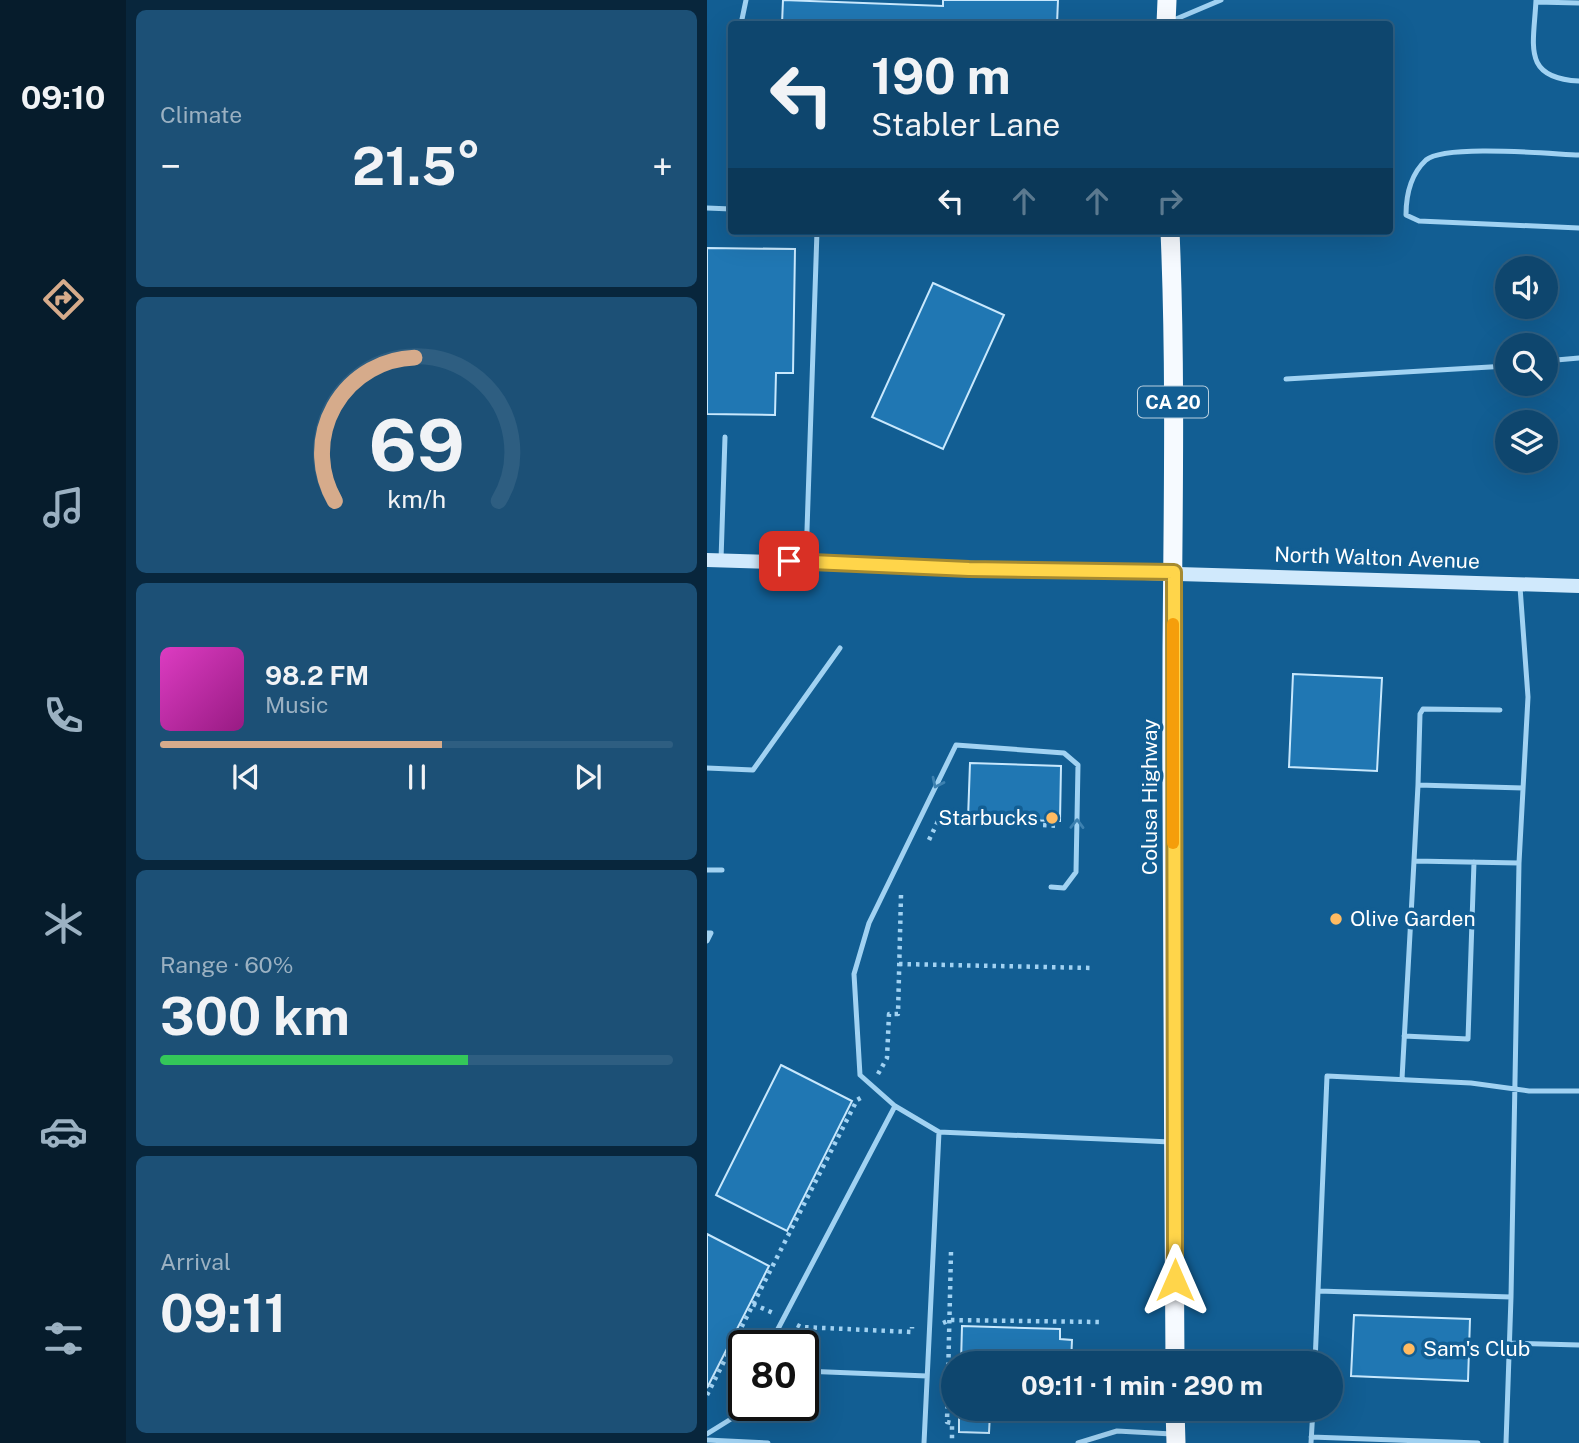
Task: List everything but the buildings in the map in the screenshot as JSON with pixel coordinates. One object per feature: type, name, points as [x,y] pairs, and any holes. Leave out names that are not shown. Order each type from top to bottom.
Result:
[{"type":"highway","points":[[1166,21],[1167,0]]},
{"type":"highway","name":"Colusa Highway","points":[[1170,235],[1173,314],[1175,1351]]},
{"type":"highway","points":[[1175,1421],[1176,1439]]},
{"type":"main road","name":"North Walton Avenue","points":[[714,560],[1579,586]]},
{"type":"lane","points":[[742,21],[746,0]]},
{"type":"lane","points":[[1173,21],[1221,0]]},
{"type":"lane","points":[[1579,3],[1536,1],[1534,55],[1542,72],[1555,79],[1579,80]]},
{"type":"lane","points":[[1579,155],[1454,151],[1428,158],[1412,179],[1406,199],[1406,215],[1419,221],[1579,228]]},
{"type":"lane","points":[[707,208],[728,209]]},
{"type":"lane","points":[[806,562],[817,235]]},
{"type":"lane","points":[[1558,360],[1579,358]]},
{"type":"lane","points":[[1286,379],[1495,367]]},
{"type":"lane","points":[[714,560],[725,437]]},
{"type":"lane","points":[[1506,1443],[1519,863],[1528,697],[1520,584]]},
{"type":"lane","points":[[707,768],[753,770],[840,649]]},
{"type":"lane","points":[[1402,1079],[1420,714],[1423,709],[1500,710]]},
{"type":"lane","points":[[1051,887],[1064,888],[1076,872],[1078,765],[1064,753],[956,746],[869,923],[854,974],[860,1075],[895,1106],[939,1132],[1174,1142]]},
{"type":"lane","points":[[1418,785],[1523,788]]},
{"type":"lane","points":[[1414,861],[1519,863]]},
{"type":"lane","points":[[1404,1036],[1468,1039],[1474,862]]},
{"type":"lane","points":[[707,870],[722,870]]},
{"type":"lane","points":[[707,933],[711,933],[707,941]]},
{"type":"lane","points":[[1316,1351],[1327,1076],[1579,1091]]},
{"type":"lane","points":[[777,1330],[895,1106]]},
{"type":"lane","points":[[924,1443],[939,1132]]},
{"type":"lane","points":[[1318,1292],[1511,1297]]},
{"type":"lane","points":[[1510,1343],[1579,1345]]},
{"type":"lane","points":[[819,1372],[927,1376]]},
{"type":"lane","points":[[707,1434],[728,1421]]},
{"type":"lane","points":[[1312,1421],[1311,1440],[1478,1443]]},
{"type":"lane","points":[[1078,1443],[1117,1431],[1176,1439]]},
{"type":"lane","points":[[707,1440],[768,1443]]},
{"type":"path","points":[[898,964],[1094,968]]},
{"type":"path","points":[[951,1241],[947,1422],[952,1423],[951,1443]]},
{"type":"slow traffic","points":[[1173,624],[1173,843]]},
{"type":"place","name":"Starbucks","points":[[1052,818]]},
{"type":"place","name":"Olive Garden","points":[[1336,919]]},
{"type":"place","name":"Sam's Club","points":[[1409,1349]]},
{"type":"route","points":[[789,561],[969,569],[1174,572],[1172,652],[1175,1280]]}]
